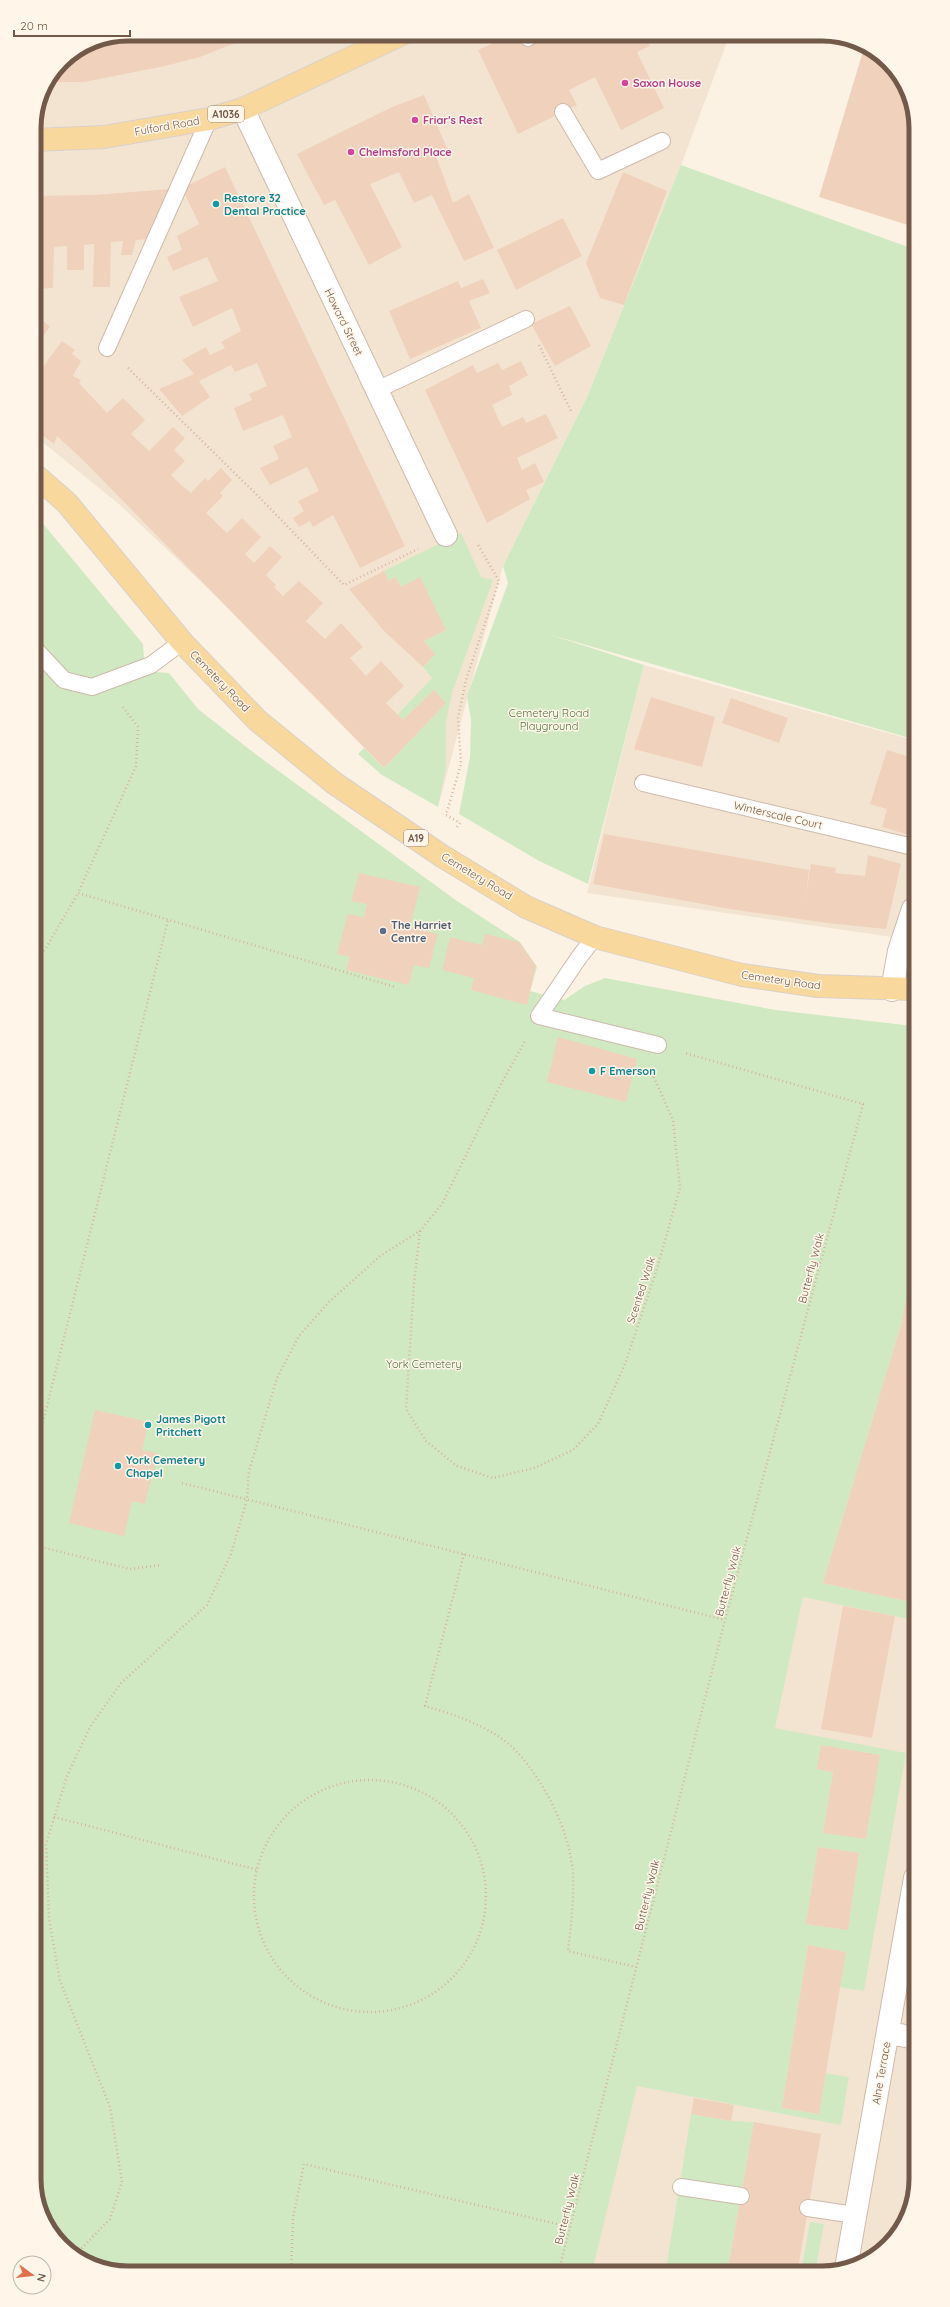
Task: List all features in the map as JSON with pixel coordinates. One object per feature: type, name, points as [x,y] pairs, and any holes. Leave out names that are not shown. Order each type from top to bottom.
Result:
[{"type":"main road","name":"Fulford Road","points":[[41,140],[104,137],[209,119],[243,109],[387,41]]},
{"type":"main road","name":"Cemetery Road","points":[[41,480],[66,503],[182,642],[258,720],[334,783],[442,856],[526,906],[595,937],[742,974],[818,986],[892,990],[909,989]]},
{"type":"street","name":"Howard Street","points":[[243,109],[446,535]]},
{"type":"street","points":[[892,990],[899,951],[909,921]]},
{"type":"street","name":"Alne Terrace","points":[[847,2262],[909,1914]]},
{"type":"street","points":[[889,2033],[909,2037]]},
{"type":"lane","points":[[563,112],[598,171],[662,141]]},
{"type":"lane","points":[[107,348],[209,119]]},
{"type":"lane","points":[[377,390],[526,319]]},
{"type":"lane","points":[[41,655],[64,680],[92,687],[151,665],[182,642]]},
{"type":"lane","name":"Winterscale Court","points":[[643,783],[909,846]]},
{"type":"lane","points":[[595,937],[580,956],[539,1016],[651,1044]]},
{"type":"lane","points":[[680,2187],[741,2196]]},
{"type":"lane","points":[[808,2208],[855,2216]]},
{"type":"path","points":[[526,319],[572,413]]},
{"type":"path","points":[[107,348],[262,500],[344,585],[446,535],[468,529],[499,581],[466,680],[458,718],[461,764],[446,815],[460,823],[442,856]]},
{"type":"path","points":[[41,956],[78,893],[136,766],[138,727],[123,707],[92,687]]},
{"type":"path","points":[[78,893],[395,987]]},
{"type":"path","points":[[41,1430],[168,920]]},
{"type":"path","points":[[79,2251],[110,2219],[122,2182],[110,2107],[60,1981],[49,1919],[46,1844],[67,1776],[90,1727],[121,1683],[207,1605],[231,1554],[247,1499],[249,1471],[278,1378],[299,1336],[329,1302],[380,1256],[420,1231],[442,1204],[501,1084],[539,1016]]},
{"type":"path","name":"Scented Walk","points":[[420,1231],[414,1283],[406,1409],[426,1441],[457,1466],[493,1478],[534,1468],[573,1450],[598,1424],[625,1364],[656,1272],[680,1188],[673,1120],[653,1077],[644,1050],[651,1044]]},
{"type":"path","name":"Butterfly Walk","points":[[560,2266],[726,1620],[863,1104],[651,1044]]},
{"type":"path","points":[[182,1483],[726,1620]]},
{"type":"path","points":[[41,1547],[130,1569],[161,1565]]},
{"type":"path","points":[[464,1554],[425,1706],[459,1716],[489,1731],[517,1751],[555,1809],[568,1840],[573,1874],[568,1951],[636,1967]]},
{"type":"path","points":[[385,1780],[432,1796],[468,1832],[486,1876],[483,1928],[474,1949],[450,1982],[405,2008],[364,2013],[336,2008],[295,1985],[285,1976],[263,1942],[255,1917],[258,1870],[275,1828],[301,1802],[337,1784],[385,1780]]},
{"type":"path","points":[[54,1817],[258,1870]]},
{"type":"path","points":[[291,2266],[293,2218],[304,2164],[570,2227]]},
{"type":"shaded area","points":[[128,41],[727,41],[680,168],[587,397],[503,566],[438,807],[120,505],[41,441],[41,122],[44,105],[48,95],[53,84],[66,66],[89,50],[111,43]]},
{"type":"shaded area","points":[[644,665],[909,739],[909,939],[587,893]]},
{"type":"shaded area","points":[[909,1075],[909,2185],[904,2207],[900,2218],[884,2241],[866,2254],[850,2261],[834,2265],[576,2266],[900,1087]]},
{"type":"green space","name":"Cemetery Road Playground","points":[[681,165],[909,247],[909,738],[548,634],[644,665],[588,884],[539,861],[459,814],[470,757],[471,720],[467,696],[508,583],[503,566],[587,397]]},
{"type":"green space","name":"York Cemetery","points":[[41,521],[143,644],[144,659],[155,672],[169,673],[198,709],[258,756],[457,901],[520,942],[537,967],[530,991],[564,1000],[585,986],[605,978],[776,1010],[909,1026],[909,1281],[902,1322],[823,1583],[909,1602],[909,1619],[803,1597],[775,1728],[906,1753],[864,1991],[839,1987],[845,1952],[808,1945],[782,2108],[819,2114],[825,2073],[849,2077],[841,2125],[637,2086],[593,2266],[122,2266],[95,2259],[84,2254],[66,2241],[53,2223],[44,2202],[41,2179]],"holes":[[[821,1745],[873,1798],[866,1839],[823,1832],[833,1772],[817,1769]],[[818,1847],[859,1853],[848,1930],[806,1924]]]},
{"type":"green space","points":[[461,533],[481,577],[493,580],[452,693],[446,722],[446,768],[438,807],[382,775],[358,754],[364,748],[384,768],[445,704],[434,690],[403,720],[398,714],[432,678],[423,667],[435,654],[424,641],[446,630],[401,587],[396,577],[389,581],[384,571]]},
{"type":"green space","points":[[691,2114],[731,2121],[754,2122],[729,2266],[666,2266]]},
{"type":"green space","points":[[810,2222],[824,2224],[816,2266],[802,2266]]},
{"type":"building","points":[[128,41],[240,41],[200,57],[165,66],[84,82],[54,82],[66,66],[80,56],[89,50],[111,43]]},
{"type":"building","points":[[498,41],[648,41],[650,46],[637,52],[664,108],[621,130],[595,77],[569,90],[577,105],[518,134],[478,50]]},
{"type":"building","points":[[863,51],[884,66],[900,89],[907,111],[909,122],[909,225],[819,197]]},
{"type":"building","points":[[424,95],[447,148],[435,153],[453,203],[469,194],[494,248],[464,261],[432,195],[414,203],[399,172],[370,184],[402,247],[369,265],[335,200],[324,205],[297,154],[392,107]]},
{"type":"building","points":[[225,167],[405,546],[360,568],[333,515],[313,527],[310,521],[299,527],[293,518],[304,511],[298,501],[319,491],[307,467],[270,485],[260,468],[279,459],[273,446],[292,437],[283,415],[243,431],[234,408],[252,400],[249,394],[267,386],[257,363],[235,372],[231,365],[199,381],[210,397],[182,416],[159,389],[194,374],[182,360],[206,347],[210,355],[225,348],[221,342],[241,331],[232,308],[193,327],[179,297],[218,281],[207,257],[173,271],[167,257],[182,250],[177,236],[199,224],[182,188]]},
{"type":"building","points":[[623,172],[667,191],[624,305],[600,298],[586,263]]},
{"type":"building","points":[[170,189],[147,239],[136,240],[132,255],[121,255],[123,241],[111,242],[110,287],[93,287],[94,244],[84,245],[84,270],[67,270],[67,246],[54,247],[53,288],[41,289],[41,196],[94,195]]},
{"type":"building","points":[[563,218],[582,256],[516,290],[497,250]]},
{"type":"building","points":[[483,279],[490,293],[469,301],[481,328],[410,359],[389,311],[458,281],[461,288]]},
{"type":"building","points":[[570,306],[591,346],[555,366],[531,324]]},
{"type":"building","points":[[41,320],[50,326],[41,340]]},
{"type":"building","points":[[62,341],[75,350],[72,354],[81,361],[73,376],[81,380],[79,383],[107,413],[123,398],[145,420],[131,434],[149,451],[173,427],[185,438],[174,450],[185,461],[171,475],[191,493],[205,478],[208,481],[221,468],[232,480],[220,493],[223,496],[206,513],[227,533],[242,518],[261,537],[245,554],[254,563],[270,546],[282,557],[266,575],[276,585],[274,587],[283,596],[299,581],[323,603],[306,621],[325,639],[341,623],[363,647],[350,658],[366,676],[381,661],[404,686],[386,703],[403,720],[434,690],[446,703],[384,768],[84,461],[57,436],[54,444],[41,434],[41,370]]},
{"type":"building","points":[[521,361],[528,375],[509,386],[512,395],[492,405],[502,427],[523,417],[526,423],[546,414],[558,438],[517,458],[522,470],[535,463],[544,482],[526,490],[530,499],[487,523],[425,390],[473,365],[477,373],[498,363],[502,370]]},
{"type":"building","points":[[384,571],[389,581],[396,577],[401,587],[420,577],[446,630],[424,641],[435,654],[423,667],[384,631],[349,589]]},
{"type":"building","points":[[651,697],[715,717],[702,767],[634,749]]},
{"type":"building","points":[[731,698],[788,718],[779,743],[722,723]]},
{"type":"building","points":[[887,750],[909,757],[909,835],[882,827],[887,809],[870,804]]},
{"type":"building","points":[[604,834],[809,870],[805,901],[811,864],[836,868],[835,873],[865,876],[868,855],[901,864],[886,929],[827,923],[730,909],[593,884]]},
{"type":"building","name":"The Harriet Centre","points":[[359,873],[420,887],[410,927],[438,934],[429,968],[414,965],[409,985],[346,970],[350,957],[337,954],[348,914],[364,917],[367,904],[351,901]]},
{"type":"building","points":[[485,934],[519,942],[536,966],[527,1005],[471,990],[474,978],[442,970],[450,937],[482,945]]},
{"type":"building","name":"F Emerson","points":[[558,1037],[637,1059],[626,1102],[547,1082]]},
{"type":"building","points":[[909,1280],[909,1602],[823,1583],[902,1322]]},
{"type":"building","name":"York Cemetery Chapel","points":[[95,1410],[149,1422],[142,1450],[157,1453],[145,1504],[132,1501],[124,1536],[69,1523]]},
{"type":"building","points":[[843,1606],[895,1616],[872,1738],[821,1729]]},
{"type":"building","points":[[821,1745],[880,1755],[866,1839],[823,1833],[833,1772],[817,1769]]},
{"type":"building","points":[[818,1847],[859,1853],[848,1930],[806,1924]]},
{"type":"building","points":[[808,1945],[846,1952],[819,2114],[782,2108]]},
{"type":"building","points":[[694,2098],[734,2105],[731,2121],[691,2114]]},
{"type":"building","points":[[754,2122],[821,2134],[798,2266],[729,2266]]},
{"type":"place","name":"Saxon House","points":[[625,83]]},
{"type":"place","name":"Friar's Rest","points":[[415,120]]},
{"type":"place","name":"Chelmsford Place","points":[[351,152]]},
{"type":"place","name":"Restore 32 Dental Practice","points":[[216,204]]},
{"type":"place","name":"The Harriet Centre","points":[[383,931]]},
{"type":"place","name":"F Emerson","points":[[592,1071]]},
{"type":"place","name":"James Pigott Pritchett","points":[[148,1425]]},
{"type":"place","name":"York Cemetery Chapel","points":[[118,1466]]}]
